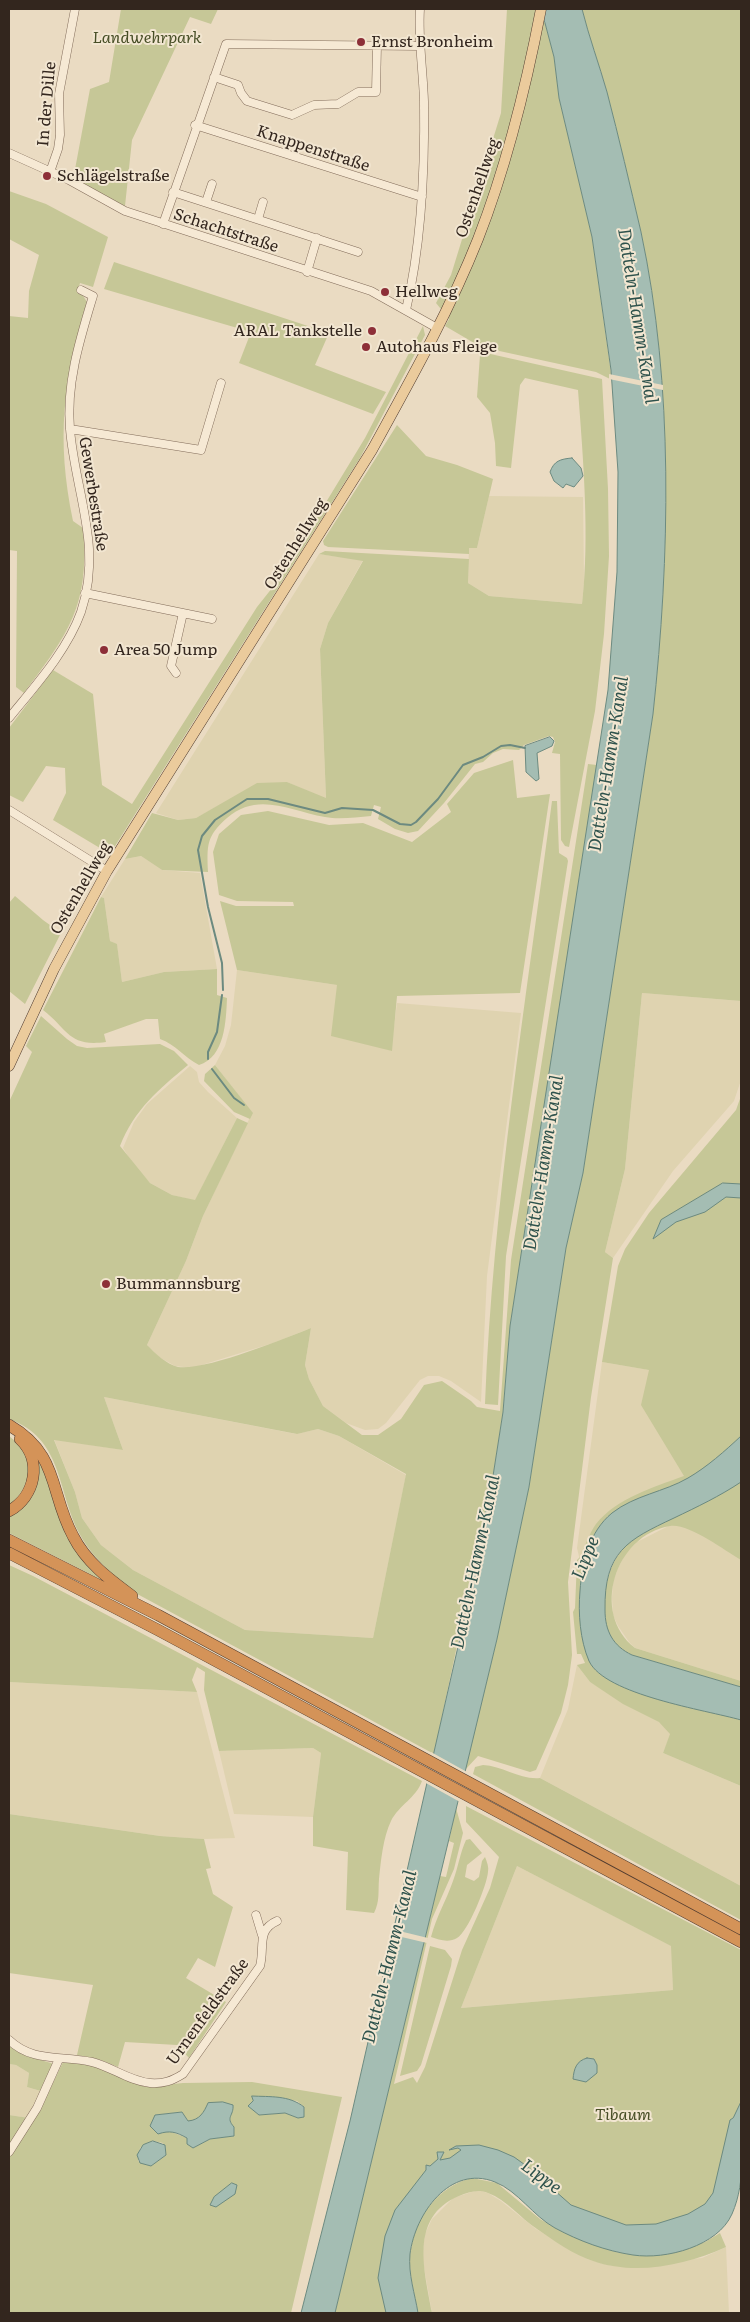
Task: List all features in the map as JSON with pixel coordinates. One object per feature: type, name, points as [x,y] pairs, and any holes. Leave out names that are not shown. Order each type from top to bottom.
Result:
[{"type":"highway","points":[[9,1425],[23,1435],[45,1458],[55,1482],[69,1528],[88,1559],[118,1586],[158,1615]]},
{"type":"highway","points":[[9,1431],[28,1449],[34,1469],[32,1484],[28,1494],[9,1511]]},
{"type":"highway","points":[[9,1540],[158,1615],[741,1929]]},
{"type":"highway","points":[[9,1553],[158,1630],[741,1942]]},
{"type":"main road","name":"Ostenhellweg","points":[[10,1060],[54,969],[107,871],[372,450],[437,328],[478,239],[508,152],[541,9]]},
{"type":"street","name":"In der Dille","points":[[50,172],[58,149],[59,94],[74,9]]},
{"type":"street","points":[[406,310],[419,235],[422,198],[424,100],[420,46],[420,9]]},
{"type":"street","points":[[163,224],[196,125],[226,44],[420,46]]},
{"type":"street","points":[[214,77],[238,85],[247,101],[288,114],[296,114],[314,105],[338,104],[358,92],[376,92],[377,46]]},
{"type":"street","name":"Knappenstraße","points":[[196,125],[422,198]]},
{"type":"street","name":"Schachtstraße","points":[[9,153],[125,211],[307,272],[372,291],[437,328]]},
{"type":"street","points":[[206,202],[212,184]]},
{"type":"street","points":[[173,192],[358,252]]},
{"type":"street","points":[[258,219],[263,202]]},
{"type":"street","points":[[307,272],[317,238]]},
{"type":"street","name":"Gewerbestraße","points":[[9,718],[62,648],[80,612],[85,592],[90,542],[70,429],[69,393],[76,356],[93,296],[81,290]]},
{"type":"street","name":"Gewerbestraße","points":[[70,429],[201,450],[221,383]]},
{"type":"street","points":[[85,592],[212,619]]},
{"type":"street","points":[[176,673],[171,666],[183,613]]},
{"type":"street","points":[[9,810],[107,871]]},
{"type":"street","name":"Urnenfeldstraße","points":[[9,2040],[30,2054],[94,2062],[141,2081],[172,2081],[183,2074],[260,1966],[263,1954],[262,1935],[256,1915]]},
{"type":"street","points":[[262,1935],[265,1928],[277,1921]]},
{"type":"street","points":[[9,2152],[41,2101],[59,2059]]},
{"type":"shaded area","points":[[489,496],[583,497],[584,582],[582,604],[489,596],[468,583],[469,548],[477,548]]},
{"type":"shaded area","points":[[319,554],[363,560],[328,623],[320,649],[326,799],[287,782],[222,804],[196,818],[178,820],[156,813]]},
{"type":"shaded area","points":[[141,856],[162,870],[200,873],[217,969],[164,972],[122,982],[117,945],[110,941],[104,898],[101,897],[125,859]]},
{"type":"shaded area","points":[[237,970],[337,985],[391,1051],[397,1003],[521,1013],[487,1276],[481,1402],[451,1381],[439,1376],[428,1376],[420,1380],[386,1423],[378,1429],[365,1430],[346,1423],[323,1406],[309,1379],[305,1365],[311,1328],[273,1343],[192,1368],[175,1366],[159,1357],[147,1345],[186,1261],[203,1216],[252,1113],[215,1065],[225,1046],[231,1025]]},
{"type":"shaded area","points":[[642,993],[741,1001],[741,1080],[734,1101],[673,1171],[613,1258],[605,1252],[625,1169]]},
{"type":"shaded area","points":[[190,1066],[197,1072],[199,1082],[208,1092],[237,1118],[195,1201],[172,1195],[150,1183],[134,1166],[123,1148],[134,1122],[147,1104]]},
{"type":"shaded area","points":[[602,1362],[650,1370],[687,1479],[581,1565],[577,1548]]},
{"type":"shaded area","points":[[104,1397],[296,1434],[318,1429],[339,1436],[406,1475],[373,1638],[245,1630],[133,1570],[101,1545],[82,1518],[75,1492],[54,1439],[123,1450]]},
{"type":"shaded area","points":[[741,1489],[741,1681],[635,1648],[618,1626],[613,1615],[612,1598],[613,1581],[619,1566],[626,1553],[637,1542]]},
{"type":"shaded area","points":[[577,1665],[590,1682],[673,1729],[663,1753],[741,1786],[741,1886],[540,1778],[568,1709]]},
{"type":"shaded area","points":[[9,1682],[197,1692],[235,1838],[204,1839],[160,1836],[9,1814]]},
{"type":"shaded area","points":[[313,1748],[321,1753],[313,1817],[234,1814],[219,1751]]},
{"type":"shaded area","points":[[517,1866],[672,1946],[673,1990],[461,2008]]},
{"type":"shaded area","points":[[9,2064],[16,2065],[29,2073],[27,2087],[44,2092],[29,2118],[9,2115]]},
{"type":"shaded area","points":[[478,2190],[488,2193],[501,2201],[536,2229],[591,2260],[611,2266],[702,2258],[726,2247],[729,2313],[432,2313],[422,2256],[425,2234],[432,2219],[453,2198]]},
{"type":"green space","name":"Landwehrpark","points":[[121,9],[218,9],[211,24],[190,17],[132,140],[125,206],[73,180],[90,89],[109,82]]},
{"type":"green space","points":[[507,9],[539,9],[545,23],[554,57],[559,98],[592,237],[612,380],[596,372],[481,347],[445,326],[449,319],[436,303],[451,275],[501,113]]},
{"type":"green space","points":[[582,9],[741,9],[741,1001],[642,993],[625,1169],[605,1252],[613,1258],[591,1397],[568,1582],[572,1655],[568,1685],[561,1713],[536,1770],[530,1772],[478,1756],[465,1770],[497,1639],[529,1487],[566,1248],[583,1173],[653,714],[659,655],[663,594],[666,472],[664,411],[652,290],[641,232],[616,127]]},
{"type":"green space","points":[[9,191],[46,204],[108,237],[93,287],[80,283],[77,293],[82,294],[87,302],[72,358],[65,410],[65,463],[68,491],[73,521],[83,528],[83,578],[73,618],[53,653],[24,693],[16,687],[17,551],[9,550],[9,316],[28,318],[29,291],[39,255],[9,239]]},
{"type":"green space","points":[[114,262],[329,333],[315,365],[386,392],[373,414],[239,363],[251,332],[104,289]]},
{"type":"green space","points":[[423,326],[425,335],[360,458],[110,854],[53,820],[66,793],[65,768],[46,766],[23,802],[9,795],[9,728],[53,670],[93,694],[102,785],[132,804],[257,607],[280,578],[365,438]]},
{"type":"green space","points":[[486,353],[602,379],[608,489],[609,556],[604,634],[595,711],[569,847],[565,846],[561,840],[560,754],[552,753],[555,742],[553,737],[549,736],[524,745],[519,750],[503,749],[493,753],[483,762],[475,764],[444,803],[418,831],[408,833],[395,829],[378,819],[381,807],[374,805],[371,816],[336,818],[262,804],[239,810],[227,818],[215,830],[211,836],[208,848],[208,872],[162,870],[141,856],[125,859],[152,813],[178,820],[196,818],[257,783],[287,782],[326,798],[320,649],[328,623],[363,561],[319,554],[325,551],[469,559],[468,583],[489,596],[582,604],[586,525],[578,390],[525,378],[520,385],[511,468],[496,466],[495,443],[490,413],[477,397],[480,355]]},
{"type":"green space","points":[[397,425],[426,456],[457,465],[493,479],[477,548],[469,548],[469,554],[328,547],[324,545],[323,541]]},
{"type":"green space","points":[[513,760],[517,798],[550,794],[520,993],[397,996],[392,1051],[331,1036],[337,985],[237,970],[220,901],[236,906],[294,906],[293,902],[237,901],[219,895],[213,852],[219,834],[241,815],[268,811],[329,825],[363,823],[412,842],[451,812],[447,804],[474,773]]},
{"type":"green space","points":[[588,764],[597,765],[510,1326],[503,1412],[493,1476],[434,1754],[128,1589],[100,1562],[83,1540],[71,1515],[56,1466],[49,1451],[39,1438],[9,1419],[9,1102],[32,1052],[26,1046],[41,1016],[77,1046],[87,1048],[160,1044],[174,1051],[188,1065],[148,1101],[132,1122],[120,1146],[150,1183],[172,1195],[195,1200],[237,1118],[248,1123],[203,1216],[186,1261],[147,1345],[161,1358],[174,1366],[190,1367],[225,1359],[311,1328],[305,1365],[309,1379],[323,1406],[362,1435],[378,1435],[401,1419],[424,1385],[442,1381],[477,1407],[500,1411],[511,1260]],"holes":[[[104,1397],[297,1434],[318,1429],[339,1436],[406,1474],[373,1638],[245,1630],[133,1570],[101,1545],[82,1518],[75,1492],[54,1440],[123,1450]]]},
{"type":"green space","points":[[552,801],[557,801],[559,853],[567,858],[568,861],[506,1256],[498,1405],[485,1404],[489,1328],[503,1177],[521,1026]]},
{"type":"green space","points":[[15,896],[61,933],[25,1004],[9,991],[9,903]]},
{"type":"green space","points":[[101,897],[104,898],[110,941],[117,944],[122,982],[164,972],[217,969],[217,995],[227,998],[226,1017],[219,1046],[208,1061],[199,1065],[160,1039],[158,1019],[146,1019],[104,1034],[106,1042],[93,1043],[76,1039],[43,1010]]},
{"type":"green space","points":[[215,1065],[253,1113],[250,1119],[234,1112],[204,1081],[205,1074]]},
{"type":"green space","points":[[741,1096],[741,1560],[696,1533],[678,1526],[670,1526],[651,1532],[635,1544],[623,1559],[615,1577],[612,1596],[614,1615],[621,1633],[635,1648],[741,1681],[741,1687],[627,1653],[613,1642],[605,1622],[608,1658],[741,1703],[741,1786],[663,1753],[670,1734],[659,1722],[623,1704],[590,1682],[577,1665],[585,1663],[581,1654],[577,1654],[573,1612],[575,1608],[577,1560],[581,1556],[596,1524],[614,1507],[625,1500],[684,1476],[641,1405],[649,1370],[602,1362],[618,1266],[625,1249],[649,1213],[736,1110]],"holes":[[[634,1520],[660,1524],[633,1538],[621,1550],[609,1575],[604,1602],[600,1556]]]},
{"type":"green space","points":[[9,1436],[24,1453],[28,1462],[28,1471],[23,1489],[9,1506]]},
{"type":"green space","points":[[40,1455],[61,1516],[116,1587],[9,1533],[9,1514],[13,1512]]},
{"type":"green space","points":[[9,1565],[422,1781],[416,1792],[394,1815],[388,1828],[383,1849],[378,1900],[374,1913],[346,1910],[348,1852],[313,1846],[313,1817],[321,1753],[313,1748],[219,1751],[204,1690],[205,1672],[197,1667],[192,1680],[197,1692],[9,1682]]},
{"type":"green space","points":[[483,1765],[525,1777],[540,1778],[741,1886],[741,1920],[473,1774],[475,1767]]},
{"type":"green space","name":"Tibaum","points":[[466,1806],[741,1950],[741,2144],[721,2205],[639,2241],[489,2166],[418,2199],[402,2313],[335,2313],[440,1876],[446,1877],[454,1843],[449,1841],[456,1808],[463,1833],[454,1869],[432,1919],[394,2084],[413,2077],[417,2083],[425,2067],[462,1950],[490,1888],[499,1857],[466,1822]],"holes":[[[517,1866],[671,1946],[673,1990],[461,2008]]]},
{"type":"green space","points":[[9,1814],[160,1836],[204,1839],[211,1868],[206,1869],[213,1894],[233,1907],[215,1967],[198,1958],[186,1978],[226,2002],[189,2058],[177,2045],[125,2042],[118,2067],[101,2060],[77,2055],[93,1985],[9,1973]]},
{"type":"green space","points":[[470,1839],[482,1853],[467,1865],[465,1877],[474,1881],[479,1877],[482,1861],[485,1857],[488,1866],[487,1878],[481,1897],[466,1927],[457,1938],[447,1941],[431,1937],[453,1881],[464,1845],[466,1840]]},
{"type":"green space","points":[[430,1946],[445,1950],[452,1959],[451,1966],[421,2065],[417,2071],[400,2076]]},
{"type":"green space","points":[[9,2042],[21,2054],[54,2064],[44,2092],[27,2087],[29,2073],[16,2065],[9,2064]]},
{"type":"green space","points":[[63,2062],[79,2062],[104,2068],[145,2087],[183,2083],[252,2082],[342,2097],[291,2313],[9,2313],[9,2155],[42,2106]],"holes":[[[270,2097],[297,2101],[304,2107],[298,2118],[285,2113],[259,2115],[249,2106],[253,2101]],[[233,2109],[229,2116],[234,2136],[210,2139],[193,2148],[187,2138],[169,2131],[155,2115],[182,2112],[188,2121],[196,2121],[204,2112]],[[153,2141],[163,2143],[166,2155],[151,2166],[138,2161],[140,2148]]]},
{"type":"green space","points":[[9,2115],[29,2118],[9,2149]]},
{"type":"green space","points":[[472,2178],[497,2183],[540,2219],[557,2229],[616,2252],[636,2255],[705,2242],[720,2233],[726,2247],[694,2259],[661,2266],[626,2268],[609,2265],[578,2255],[564,2247],[531,2225],[495,2196],[481,2191],[470,2192],[443,2205],[432,2217],[426,2231],[424,2264],[432,2313],[418,2313],[410,2264],[415,2231],[421,2218],[438,2197],[448,2188]]},
{"type":"water","name":"Datteln-Hamm-Kanal","points":[[539,9],[582,9],[616,127],[641,232],[652,290],[664,411],[666,472],[663,594],[653,714],[583,1173],[566,1248],[529,1487],[497,1639],[335,2313],[301,2313],[350,2121],[462,1629],[493,1476],[503,1412],[510,1326],[608,690],[617,572],[618,472],[611,370],[592,237],[559,98],[554,57],[545,23]]},
{"type":"water","points":[[572,458],[581,468],[583,476],[574,487],[566,484],[563,488],[554,481],[550,472],[553,465],[558,461]]},
{"type":"water","points":[[550,737],[554,741],[552,746],[537,753],[539,779],[536,781],[526,772],[525,746]]},
{"type":"water","points":[[723,1183],[741,1184],[741,1198],[726,1197],[705,1212],[676,1222],[653,1239],[661,1220]]},
{"type":"water","name":"Lippe","points":[[741,1436],[741,1482],[643,1534],[631,1541],[622,1550],[614,1561],[609,1574],[606,1590],[605,1618],[611,1637],[620,1647],[632,1655],[741,1687],[741,1720],[658,1700],[615,1683],[599,1673],[589,1661],[586,1653],[580,1626],[579,1599],[588,1548],[592,1538],[604,1521],[612,1513],[630,1502],[679,1483],[695,1474]]},
{"type":"water","points":[[587,2058],[594,2059],[597,2065],[597,2073],[586,2082],[573,2079],[576,2066],[580,2061]]},
{"type":"water","points":[[252,2096],[279,2097],[292,2100],[304,2107],[304,2117],[298,2118],[285,2113],[259,2115],[248,2106],[253,2101]]},
{"type":"water","points":[[223,2102],[233,2105],[230,2121],[234,2127],[234,2136],[210,2139],[193,2148],[187,2144],[187,2138],[170,2132],[158,2134],[150,2126],[155,2115],[182,2112],[188,2121],[196,2119],[201,2115],[208,2103]]},
{"type":"water","points":[[741,2102],[742,2159],[740,2187],[732,2214],[715,2235],[690,2248],[675,2253],[646,2256],[613,2251],[583,2241],[555,2228],[511,2191],[495,2182],[479,2178],[463,2180],[450,2186],[438,2196],[427,2209],[413,2239],[410,2269],[418,2313],[386,2313],[378,2278],[385,2236],[395,2210],[426,2170],[426,2165],[430,2166],[438,2159],[437,2152],[444,2152],[440,2160],[450,2158],[461,2150],[458,2148],[449,2150],[456,2146],[479,2145],[498,2150],[514,2157],[528,2167],[571,2205],[626,2225],[656,2224],[688,2214],[705,2204],[713,2193],[730,2120],[733,2118]]},
{"type":"water","points":[[153,2141],[165,2145],[166,2155],[151,2166],[140,2163],[137,2155],[143,2145]]},
{"type":"water","points":[[232,2183],[237,2185],[235,2194],[216,2207],[210,2205],[214,2197]]},
{"type":"pier","points":[[609,374],[663,385],[663,390],[609,379]]},
{"type":"pier","points":[[431,1752],[467,1772],[460,1802],[424,1782]]},
{"type":"pier","points":[[391,1929],[428,1938],[427,1943],[389,1934]]},
{"type":"waterway","points":[[223,990],[222,963],[208,907],[198,850],[202,836],[215,820],[247,799],[268,799],[325,813],[342,808],[373,810],[400,824],[411,825],[438,799],[463,765],[483,757],[501,746],[510,745],[525,748]]},
{"type":"waterway","points":[[208,1059],[208,1052],[217,1032],[222,995]]},
{"type":"waterway","points":[[212,1069],[234,1098],[244,1105]]},
{"type":"place","name":"Ernst Bronheim","points":[[361,42]]},
{"type":"place","name":"Schlägelstraße","points":[[47,176]]},
{"type":"place","name":"Hellweg","points":[[385,292]]},
{"type":"place","name":"ARAL Tankstelle","points":[[372,331]]},
{"type":"place","name":"Autohaus Fleige","points":[[366,347]]},
{"type":"place","name":"Area 50 Jump","points":[[104,650]]},
{"type":"place","name":"Bummannsburg","points":[[106,1284]]}]
